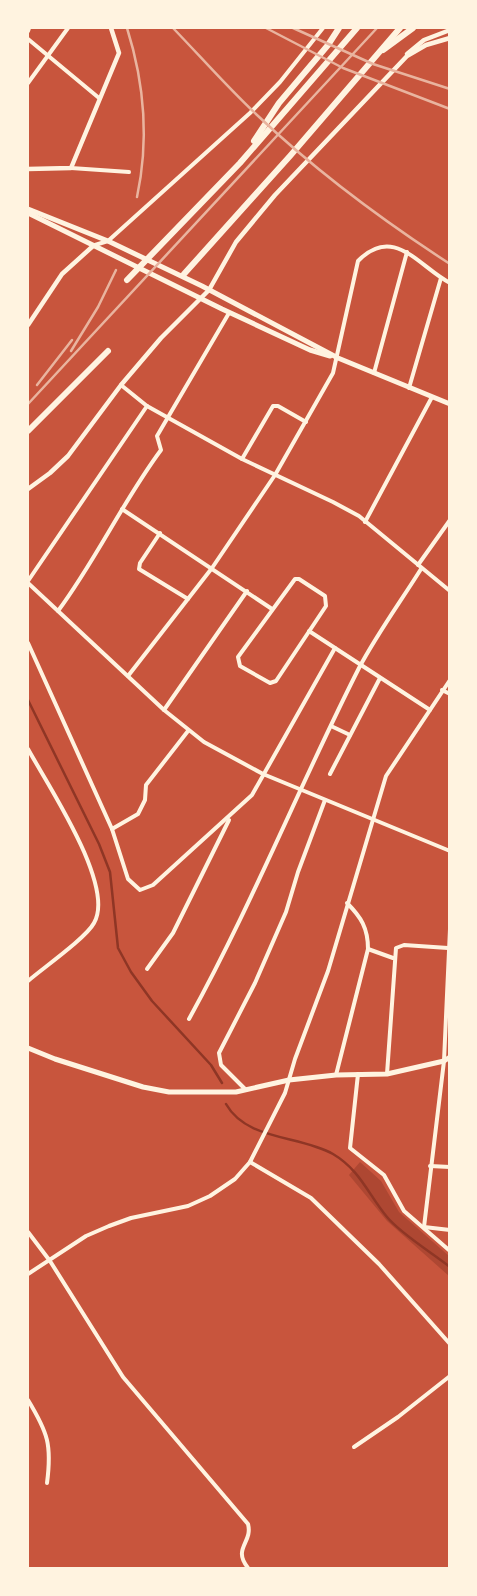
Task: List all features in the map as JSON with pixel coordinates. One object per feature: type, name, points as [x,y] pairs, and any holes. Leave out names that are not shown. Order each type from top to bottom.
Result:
[{"type":"highway","points":[[240,163],[279,103],[328,45],[339,28]]},
{"type":"highway","points":[[128,280],[240,163],[357,28]]},
{"type":"highway","points":[[184,274],[290,156],[400,28]]},
{"type":"highway","points":[[374,57],[413,28]]},
{"type":"highway","points":[[28,431],[108,351]]},
{"type":"main road","points":[[28,209],[108,240],[194,282],[338,358],[450,404]]},
{"type":"main road","points":[[28,213],[201,299],[310,350],[338,358]]},
{"type":"main road","points":[[28,1048],[55,1059],[143,1087],[169,1092],[217,1094],[236,1092],[289,1080],[336,1075],[387,1074],[447,1062],[450,1057]]},
{"type":"street","points":[[28,83],[68,28]]},
{"type":"street","points":[[71,168],[119,53],[111,28]]},
{"type":"street","points":[[28,325],[62,274],[93,246],[108,240],[250,113],[285,76],[323,28]]},
{"type":"street","points":[[28,489],[50,473],[68,456],[121,384],[161,338],[209,290],[231,250],[248,226],[290,177],[411,50],[424,40],[450,30]]},
{"type":"street","points":[[399,64],[419,48],[450,38]]},
{"type":"street","points":[[28,39],[99,98]]},
{"type":"street","points":[[28,169],[71,168],[129,172]]},
{"type":"street","points":[[128,676],[212,568],[275,475],[306,422],[333,373],[338,358],[341,333],[358,261],[375,249],[387,246],[407,252],[440,278],[450,283]]},
{"type":"street","points":[[374,373],[407,252]]},
{"type":"street","points":[[409,388],[440,278]]},
{"type":"street","points":[[58,611],[92,562],[122,509],[161,450],[157,436],[229,312]]},
{"type":"street","points":[[121,384],[147,406],[242,459],[334,502],[365,522],[450,591]]},
{"type":"street","points":[[365,522],[432,397]]},
{"type":"street","points":[[147,406],[28,582],[188,731],[263,774],[450,852]]},
{"type":"street","points":[[242,459],[273,406],[278,406],[306,422]]},
{"type":"street","points":[[122,509],[272,609]]},
{"type":"street","points":[[189,1019],[227,951],[300,790],[360,666],[450,520]]},
{"type":"street","points":[[160,533],[140,563],[139,569],[188,599]]},
{"type":"street","points":[[299,579],[325,596],[327,601],[309,631],[274,682],[270,683],[240,666],[238,657],[292,582],[299,579]]},
{"type":"street","points":[[164,710],[247,591]]},
{"type":"street","points":[[309,631],[430,710]]},
{"type":"street","points":[[28,643],[112,829],[128,879],[136,888],[144,889],[153,886],[252,795],[335,648]]},
{"type":"street","points":[[330,774],[380,678]]},
{"type":"street","points":[[28,1274],[86,1236],[109,1226],[131,1218],[188,1206],[210,1196],[235,1179],[250,1162],[265,1136],[289,1080],[328,971],[371,820],[386,776],[450,680]]},
{"type":"street","points":[[442,690],[450,694]]},
{"type":"street","points":[[331,726],[350,735]]},
{"type":"street","points":[[112,829],[138,814],[144,800],[146,785],[188,731]]},
{"type":"street","points":[[28,748],[91,867],[98,890],[99,910],[90,930],[28,981]]},
{"type":"street","points":[[246,1090],[221,1065],[219,1053],[255,983],[286,912],[304,854],[325,800]]},
{"type":"street","points":[[146,970],[174,933],[231,816]]},
{"type":"street","points":[[336,1075],[368,948],[368,933],[361,918],[347,902]]},
{"type":"street","points":[[424,1227],[430,1166],[447,1062],[448,948],[450,929]]},
{"type":"street","points":[[387,1074],[393,958],[396,948],[399,946],[448,948]]},
{"type":"street","points":[[368,948],[393,958]]},
{"type":"street","points":[[358,1074],[350,1148],[384,1175],[404,1211],[450,1251]]},
{"type":"street","points":[[250,1162],[311,1198],[380,1264],[450,1344]]},
{"type":"street","points":[[430,1166],[450,1167]]},
{"type":"street","points":[[424,1227],[450,1230]]},
{"type":"street","points":[[28,1232],[50,1261],[123,1377],[248,1524],[250,1531],[241,1553],[242,1561],[248,1568]]},
{"type":"street","points":[[354,1447],[450,1376]]},
{"type":"street","points":[[28,1400],[46,1434],[50,1449],[47,1484]]},
{"type":"shaded area","points":[[360,1162],[381,1181],[399,1212],[449,1256],[449,1276],[387,1221],[349,1175]]},
{"type":"waterway","points":[[28,700],[99,844],[110,872],[118,948],[131,972],[152,1001],[211,1065],[222,1083]]},
{"type":"waterway","points":[[226,1104],[235,1116],[247,1125],[275,1136],[320,1148],[342,1160],[357,1175],[393,1223],[450,1267]]},
{"type":"railway","points":[[127,28],[133,48],[143,112],[143,155],[137,197]]},
{"type":"railway","points":[[173,28],[246,105],[302,155],[374,212],[450,264]]},
{"type":"railway","points":[[266,28],[343,68],[450,109]]},
{"type":"railway","points":[[293,28],[373,64],[450,89]]},
{"type":"railway","points":[[28,404],[377,28]]},
{"type":"railway","points":[[71,351],[98,307],[116,270]]},
{"type":"railway","points":[[37,385],[72,340]]}]
